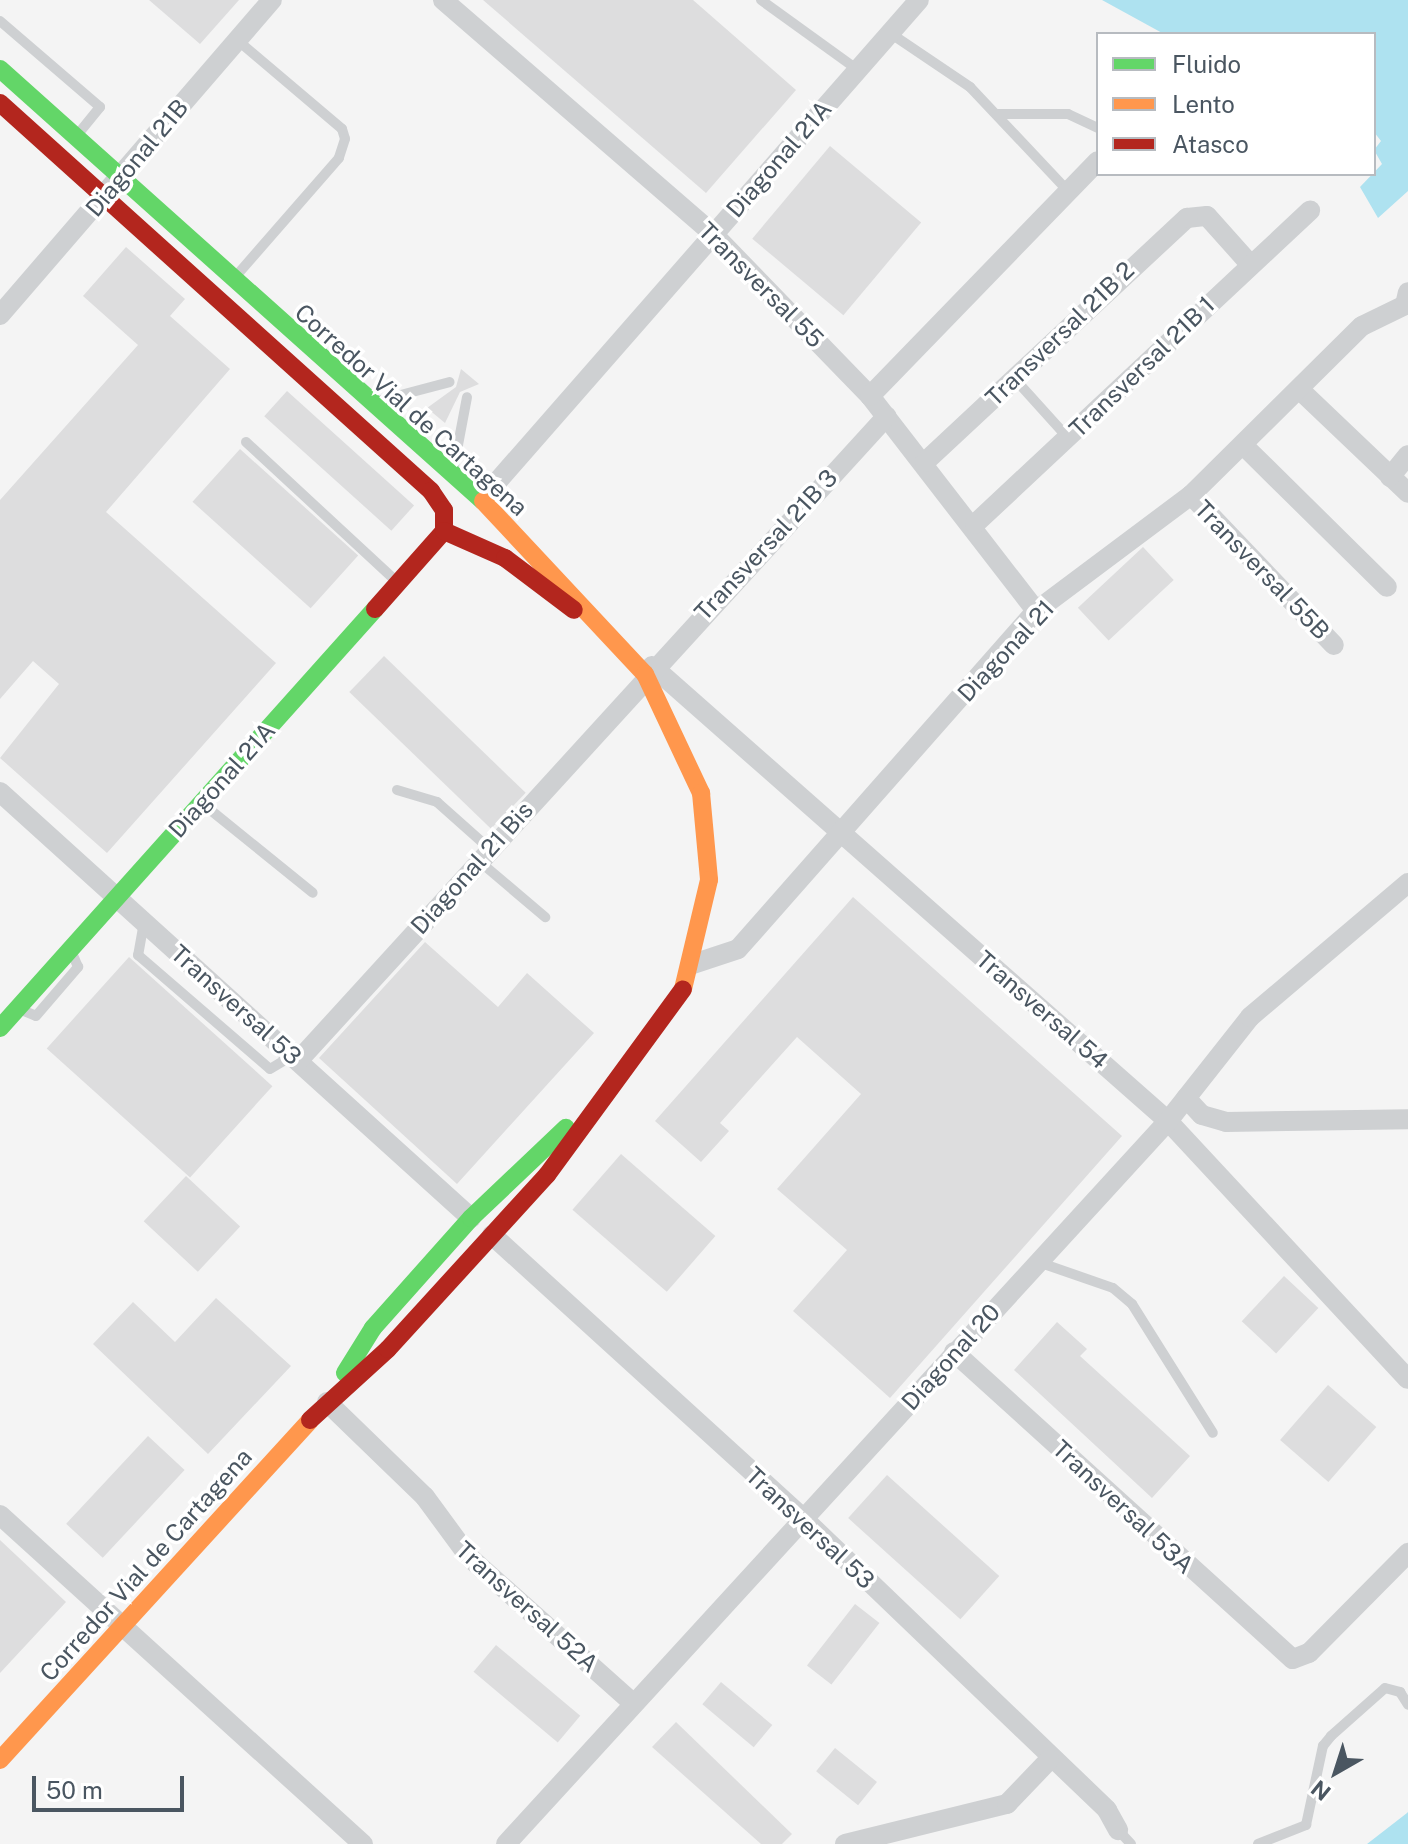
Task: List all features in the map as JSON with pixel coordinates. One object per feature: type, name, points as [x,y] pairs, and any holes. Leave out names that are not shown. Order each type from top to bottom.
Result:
[{"type":"main road","name":"Corredor Vial de Cartagena","points":[[0,69],[369,404],[482,499],[615,641],[649,670],[687,752],[708,836],[709,880],[693,964],[659,1025],[600,1100],[547,1175],[388,1349],[327,1402],[0,1760]]},
{"type":"main road","name":"Corredor Vial de Cartagena","points":[[3,110],[105,197],[431,491],[444,510],[444,531]]},
{"type":"main road","name":"Diagonal 21A","points":[[0,1028],[444,531]]},
{"type":"main road","points":[[444,531],[505,558],[615,641]]},
{"type":"main road","name":"Corredor Vial de Cartagena","points":[[327,1402],[373,1328],[471,1218],[600,1100]]},
{"type":"street","name":"Diagonal 21B","points":[[0,315],[120,180],[272,0]]},
{"type":"street","name":"Transversal 55","points":[[443,0],[714,235],[870,396],[975,524],[1036,611]]},
{"type":"street","name":"Diagonal 21A","points":[[482,499],[919,0]]},
{"type":"street","points":[[870,396],[1096,163]]},
{"type":"street","name":"Transversal 21B 1","points":[[975,524],[1249,263],[1310,210]]},
{"type":"street","name":"Transversal 21B 2","points":[[925,462],[1173,227],[1200,215],[1249,263]]},
{"type":"street","name":"Diagonal 21","points":[[693,964],[738,949],[1036,611],[1191,495],[1362,326],[1405,305],[1408,292]]},
{"type":"street","points":[[1300,390],[1408,493]]},
{"type":"street","name":"Transversal 21B 3","points":[[649,670],[887,416]]},
{"type":"street","points":[[1243,445],[1387,587]]},
{"type":"street","points":[[1390,477],[1408,455]]},
{"type":"street","name":"Transversal 55B","points":[[1191,495],[1334,645]]},
{"type":"street","name":"Transversal 54","points":[[649,670],[842,834],[1168,1121],[1408,1379]]},
{"type":"street","name":"Diagonal 21 Bis","points":[[295,1058],[485,855],[649,670]]},
{"type":"street","name":"Transversal 53","points":[[0,792],[471,1218]]},
{"type":"street","name":"Diagonal 20","points":[[506,1844],[633,1703],[806,1521],[954,1352],[1168,1121],[1250,1017],[1408,883]]},
{"type":"street","points":[[1186,1098],[1202,1115],[1226,1122],[1408,1119]]},
{"type":"street","name":"Transversal 53","points":[[492,1235],[806,1521],[1049,1760],[1107,1810],[1119,1841]]},
{"type":"street","name":"Transversal 53A","points":[[954,1352],[1293,1659],[1309,1653],[1408,1553]]},
{"type":"street","name":"Transversal 52A","points":[[327,1402],[425,1497],[469,1557],[633,1703]]},
{"type":"street","points":[[0,1515],[363,1844]]},
{"type":"street","points":[[845,1844],[1007,1804],[1049,1760]]},
{"type":"lane","points":[[761,0],[858,70]]},
{"type":"lane","points":[[0,21],[100,107],[76,137]]},
{"type":"lane","points":[[890,33],[970,87],[1068,191]]},
{"type":"lane","points":[[232,281],[339,158],[345,139],[342,129],[236,39]]},
{"type":"lane","points":[[997,114],[1068,114],[1096,127]]},
{"type":"lane","points":[[1014,378],[1068,438]]},
{"type":"lane","points":[[369,404],[450,382]]},
{"type":"lane","points":[[452,476],[467,397]]},
{"type":"lane","points":[[246,442],[398,583]]},
{"type":"lane","points":[[397,790],[437,802],[545,917]]},
{"type":"lane","points":[[202,803],[313,893]]},
{"type":"lane","points":[[144,922],[138,955],[270,1069],[295,1058]]},
{"type":"lane","points":[[1038,1262],[1113,1288],[1132,1304],[1213,1433]]},
{"type":"lane","points":[[1258,1844],[1306,1825],[1323,1746],[1331,1736],[1385,1688],[1400,1692],[1408,1705]]},
{"type":"water","points":[[1102,0],[1408,0],[1408,191],[1378,218],[1360,187],[1371,176],[1376,176],[1376,170],[1382,164],[1376,154],[1381,141],[1376,135],[1376,32],[1160,32]]},
{"type":"water","points":[[1407,1813],[1408,1844],[1367,1844]]},
{"type":"building","points":[[149,0],[239,0],[200,44]]},
{"type":"building","points":[[483,0],[693,0],[796,90],[706,193]]},
{"type":"building","points":[[830,146],[921,222],[843,315],[752,239]]},
{"type":"building","points":[[126,247],[185,299],[170,316],[230,369],[106,512],[276,663],[107,853],[0,758],[59,684],[33,661],[0,699],[0,500],[138,345],[83,296]]},
{"type":"building","points":[[461,369],[479,384],[460,392],[445,423],[427,408],[456,387]]},
{"type":"building","points":[[287,391],[414,505],[391,531],[264,416]]},
{"type":"building","points":[[240,449],[358,555],[311,608],[192,502]]},
{"type":"building","points":[[1143,547],[1174,580],[1109,641],[1078,608]]},
{"type":"building","points":[[384,656],[526,793],[491,829],[349,692]]},
{"type":"building","points":[[853,897],[1122,1136],[890,1398],[793,1311],[847,1250],[777,1189],[861,1094],[797,1037],[720,1123],[729,1131],[701,1162],[655,1121]]},
{"type":"building","points":[[425,942],[498,1007],[527,973],[594,1033],[457,1184],[319,1058]]},
{"type":"building","points":[[129,957],[272,1086],[190,1178],[47,1048]]},
{"type":"building","points":[[621,1154],[715,1236],[667,1292],[572,1210]]},
{"type":"building","points":[[186,1176],[240,1226],[198,1272],[144,1221]]},
{"type":"building","points":[[1284,1276],[1318,1308],[1276,1353],[1242,1321]]},
{"type":"building","points":[[216,1298],[291,1366],[208,1454],[93,1344],[133,1302],[175,1342]]},
{"type":"building","points":[[1057,1322],[1087,1349],[1080,1356],[1190,1456],[1152,1498],[1014,1370]]},
{"type":"building","points":[[1328,1385],[1376,1427],[1328,1482],[1280,1440]]},
{"type":"building","points":[[148,1436],[185,1470],[103,1558],[66,1524]]},
{"type":"building","points":[[887,1475],[999,1576],[960,1619],[848,1518]]},
{"type":"building","points":[[0,1540],[66,1602],[0,1673]]},
{"type":"building","points":[[855,1604],[879,1623],[831,1685],[807,1665]]},
{"type":"building","points":[[496,1645],[580,1716],[558,1743],[474,1672]]},
{"type":"building","points":[[721,1682],[772,1725],[754,1747],[702,1704]]},
{"type":"building","points":[[676,1722],[792,1834],[782,1844],[761,1844],[652,1747]]},
{"type":"building","points":[[835,1748],[877,1782],[858,1805],[816,1771]]},
{"type":"traffic: fast","points":[[0,69],[483,501]]},
{"type":"traffic: fast","points":[[0,1028],[375,609]]},
{"type":"traffic: fast","points":[[345,1373],[373,1328],[471,1218],[566,1128]]},
{"type":"traffic: slow","points":[[483,501],[645,674],[701,793],[709,880],[683,989]]},
{"type":"traffic: slow","points":[[0,1760],[310,1420]]},
{"type":"traffic: jam","points":[[0,103],[431,491],[444,510],[444,531]]},
{"type":"traffic: jam","points":[[375,609],[444,531],[505,558],[574,610]]},
{"type":"traffic: jam","points":[[310,1420],[388,1349],[547,1175],[683,989]]}]
